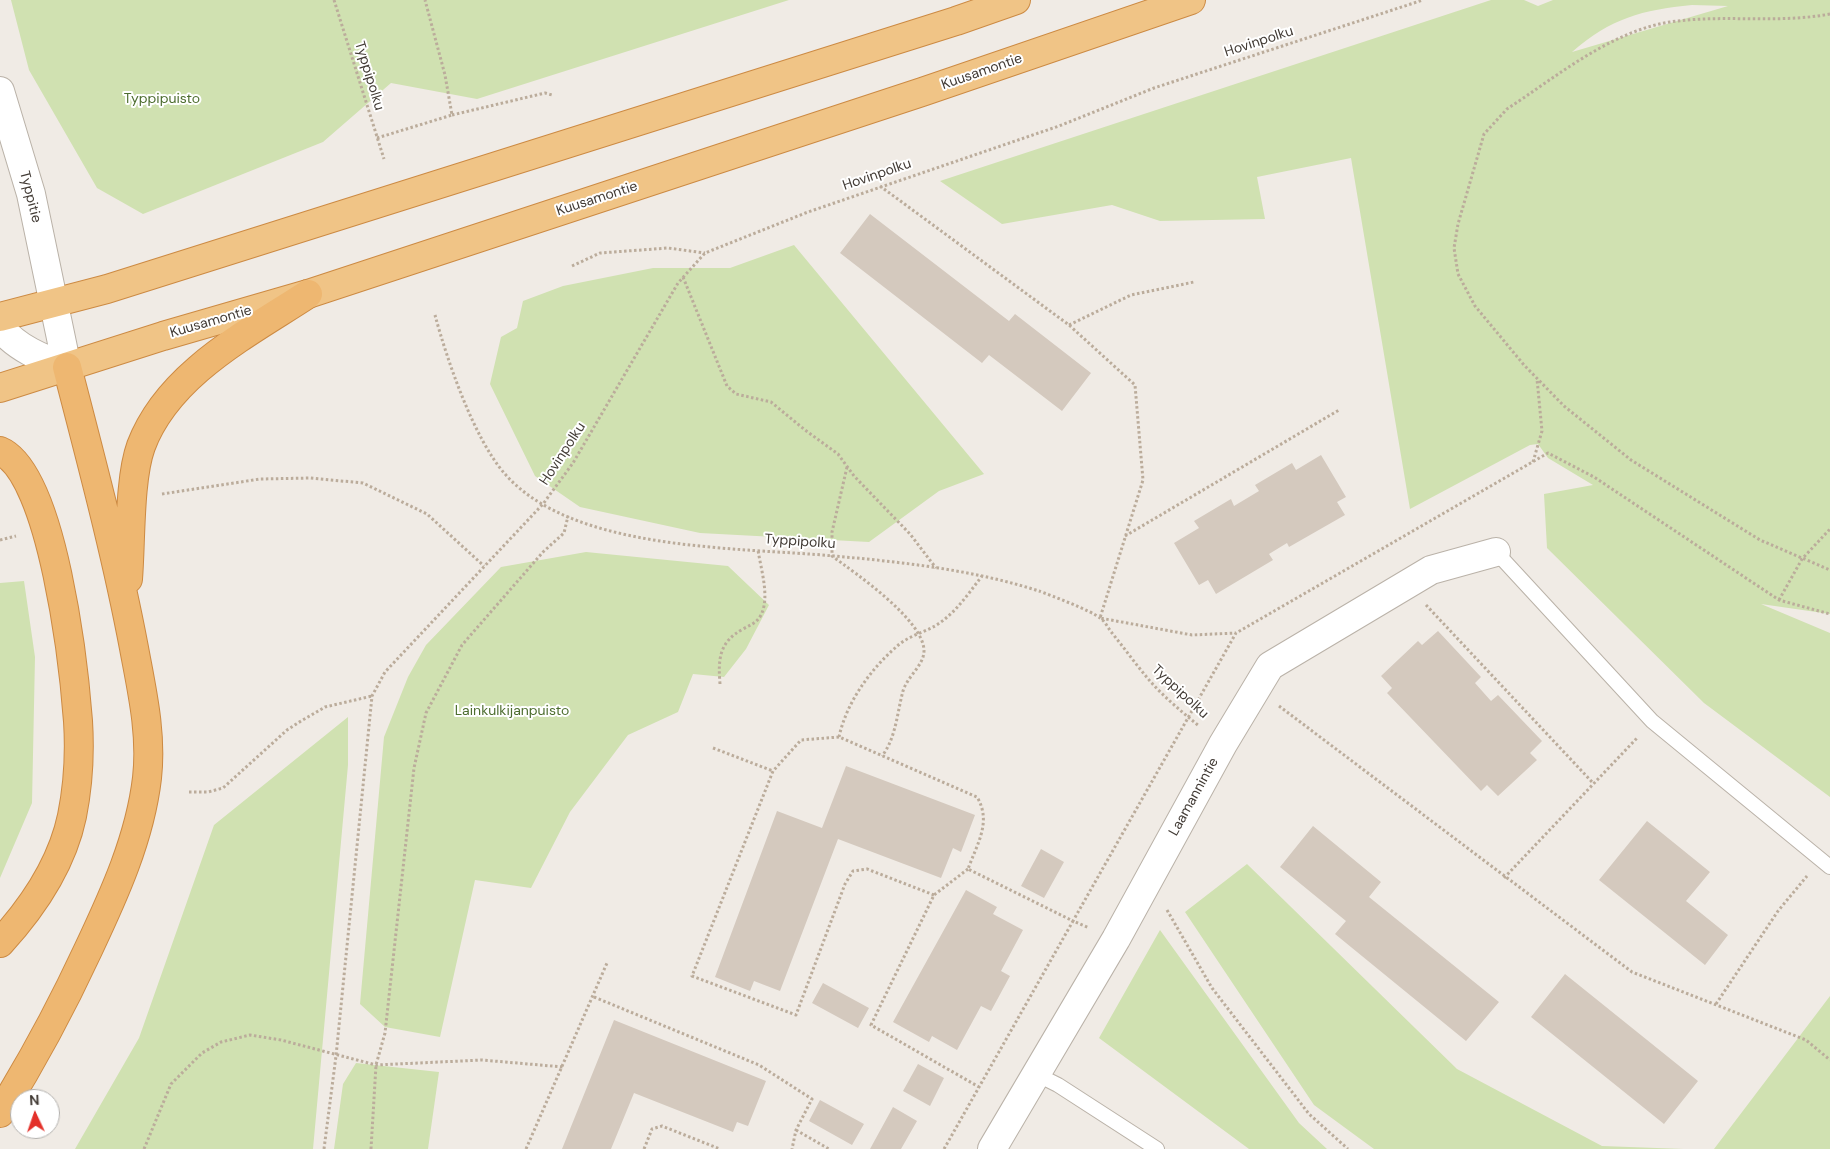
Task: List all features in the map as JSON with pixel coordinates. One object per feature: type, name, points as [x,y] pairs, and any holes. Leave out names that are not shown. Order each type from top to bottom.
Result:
[{"type":"highway","points":[[0,317],[55,304],[938,27],[1016,0]]},
{"type":"highway","name":"Kuusamontie","points":[[0,388],[308,294],[931,89],[1191,0]]},
{"type":"highway","points":[[126,605],[134,482],[141,447],[158,411],[207,362],[308,294]]},
{"type":"highway","points":[[0,1113],[25,1073],[67,994],[111,902],[133,843],[147,778],[146,711],[126,605],[67,367]]},
{"type":"highway","points":[[0,452],[6,454],[21,469],[36,501],[58,574],[72,663],[78,723],[78,769],[72,817],[54,868],[24,916],[0,943]]},
{"type":"street","name":"Typpitie","points":[[0,91],[31,194],[67,367]]},
{"type":"street","points":[[0,327],[21,346],[43,359],[67,367]]},
{"type":"street","name":"Laamannintie","points":[[992,1149],[1116,939],[1223,744],[1270,666],[1432,570],[1496,552]]},
{"type":"lane","points":[[1496,552],[1652,721],[1825,864]]},
{"type":"lane","points":[[1036,1074],[1058,1085],[1156,1149]]},
{"type":"path","name":"Typpipolku","points":[[334,0],[384,158]]},
{"type":"path","points":[[425,0],[445,75],[452,116]]},
{"type":"path","name":"Hovinpolku","points":[[372,696],[385,672],[543,504],[574,463],[683,277],[704,253],[880,186],[1059,126],[1154,88],[1423,0]]},
{"type":"path","points":[[1830,14],[1803,19],[1670,22],[1639,29],[1611,41],[1507,109],[1484,134],[1458,224],[1454,248],[1458,274],[1475,306],[1536,378],[1564,406],[1631,460],[1760,540],[1830,570]]},
{"type":"path","points":[[377,138],[452,116],[545,93],[552,94]]},
{"type":"path","points":[[880,186],[1069,325],[1135,385],[1143,480],[1100,618],[1192,635],[1236,633]]},
{"type":"path","points":[[572,266],[600,253],[668,248],[704,253]]},
{"type":"path","points":[[683,277],[727,386],[736,394],[771,402],[838,454],[910,534],[936,568]]},
{"type":"path","points":[[1069,325],[1131,295],[1194,282]]},
{"type":"path","name":"Typpipolku","points":[[435,314],[443,342],[479,435],[504,474],[526,494],[543,504],[581,522],[670,544],[832,556],[936,568],[982,576],[1040,592],[1100,618],[1151,682],[1188,716],[1223,744]]},
{"type":"path","points":[[1532,462],[1542,431],[1536,378]]},
{"type":"path","points":[[1125,536],[1339,410]]},
{"type":"path","points":[[847,466],[832,532],[832,556],[898,607],[918,633],[924,650],[920,663],[906,682],[891,744],[882,756]]},
{"type":"path","points":[[1594,477],[1779,600],[1830,614]]},
{"type":"path","points":[[162,494],[260,479],[310,478],[363,483],[427,514],[484,566]]},
{"type":"path","points":[[371,1149],[376,1065],[385,1033],[414,768],[426,713],[462,644],[543,552],[564,533],[568,516]]},
{"type":"path","points":[[1779,600],[1802,559],[1830,529]]},
{"type":"path","points":[[0,540],[16,536]]},
{"type":"path","points":[[720,684],[720,654],[727,639],[754,624],[761,615],[765,597],[758,550]]},
{"type":"path","points":[[839,737],[843,722],[856,695],[875,669],[895,647],[936,625],[961,604],[982,576]]},
{"type":"path","points":[[1425,603],[1593,783]]},
{"type":"path","points":[[189,792],[208,792],[223,788],[287,730],[325,707],[372,696],[336,1056],[324,1149]]},
{"type":"path","points":[[1272,701],[1504,878],[1632,972],[1806,1040],[1830,1060]]},
{"type":"path","points":[[1504,878],[1652,721]]},
{"type":"path","points":[[934,895],[867,869],[853,871],[845,884],[796,1015],[692,976],[772,771],[801,740],[839,737],[977,797],[983,807],[985,823],[968,869],[934,895],[871,1026],[979,1087]]},
{"type":"path","points":[[713,748],[772,771]]},
{"type":"path","points":[[1716,1004],[1778,911],[1825,864]]},
{"type":"path","points":[[968,869],[1073,921],[1116,939]]},
{"type":"path","points":[[1165,907],[1212,988],[1309,1114],[1348,1149]]},
{"type":"path","points":[[944,1149],[1073,921]]},
{"type":"path","points":[[526,1149],[594,997],[607,963]]},
{"type":"path","points":[[594,997],[760,1065],[812,1098],[796,1130],[792,1149]]},
{"type":"path","points":[[144,1149],[171,1084],[202,1053],[221,1042],[250,1035],[281,1040],[376,1065],[482,1060],[563,1067]]},
{"type":"path","points":[[644,1149],[652,1129],[662,1126],[720,1149]]},
{"type":"path","points":[[796,1130],[829,1149]]},
{"type":"green space","name":"Typpipuisto","points":[[11,0],[789,0],[477,99],[391,83],[323,142],[143,214],[97,188],[29,70]]},
{"type":"green space","points":[[1491,0],[1524,0],[1538,6],[1553,0],[1830,0],[1830,614],[1761,604],[1830,633],[1830,797],[1704,703],[1547,548],[1544,494],[1593,485],[1548,458],[1538,444],[1530,445],[1410,509],[1351,158],[1257,177],[1265,219],[1160,221],[1112,205],[1002,224],[940,181]],"holes":[[[1692,5],[1728,6],[1572,52],[1600,31],[1642,13]]]},
{"type":"green space","points":[[794,245],[984,474],[939,491],[869,542],[700,533],[580,507],[535,476],[490,384],[501,337],[517,328],[523,301],[563,286],[653,268],[730,268]]},
{"type":"green space","name":"Lainkulkijanpuisto","points":[[586,552],[728,566],[769,605],[746,649],[724,677],[693,674],[678,712],[628,735],[570,812],[531,888],[475,880],[440,1037],[385,1027],[360,1004],[384,737],[408,677],[426,645],[501,567]]},
{"type":"green space","points":[[24,581],[35,657],[32,803],[0,878],[0,583]]},
{"type":"green space","points":[[348,717],[348,765],[313,1149],[75,1149],[139,1038],[214,825]]},
{"type":"green space","points":[[1247,864],[1457,1069],[1602,1146],[1684,1149],[1374,1149],[1314,1105],[1185,912]]},
{"type":"green space","points":[[1160,930],[1299,1123],[1327,1149],[1249,1149],[1099,1038]]},
{"type":"green space","points":[[1830,996],[1830,1149],[1714,1149]]},
{"type":"green space","points":[[356,1063],[439,1072],[428,1149],[334,1149],[343,1084]]},
{"type":"building","points":[[870,214],[1009,321],[1015,314],[1091,373],[1062,411],[989,355],[982,363],[840,253]]},
{"type":"building","points":[[1321,455],[1346,497],[1337,502],[1345,515],[1289,547],[1287,543],[1269,554],[1273,560],[1216,594],[1208,580],[1199,585],[1174,543],[1199,528],[1194,521],[1231,499],[1234,506],[1259,491],[1255,485],[1292,463],[1296,470]]},
{"type":"building","points":[[1438,631],[1481,677],[1475,683],[1491,701],[1498,695],[1542,741],[1530,753],[1537,760],[1498,796],[1487,785],[1481,791],[1387,693],[1392,688],[1381,676],[1418,641],[1422,645]]},
{"type":"building","points":[[846,766],[975,815],[961,852],[953,848],[941,878],[838,839],[780,991],[754,981],[750,991],[715,977],[777,811],[822,828]]},
{"type":"building","points":[[1647,821],[1710,872],[1686,901],[1728,935],[1705,965],[1599,880]]},
{"type":"building","points":[[1313,826],[1381,882],[1369,897],[1499,1002],[1466,1041],[1335,934],[1346,921],[1280,867]]},
{"type":"building","points":[[1041,849],[1064,862],[1044,898],[1021,886]]},
{"type":"building","points":[[966,890],[997,907],[993,914],[1023,930],[1001,971],[1010,976],[991,1011],[981,1006],[957,1050],[932,1036],[929,1042],[893,1022]]},
{"type":"building","points":[[1565,974],[1698,1081],[1664,1124],[1531,1017]]},
{"type":"building","points":[[823,983],[869,1008],[858,1028],[812,1003]]},
{"type":"building","points":[[614,1020],[766,1081],[748,1126],[737,1122],[733,1132],[634,1093],[611,1149],[562,1149]]},
{"type":"building","points":[[918,1064],[944,1078],[930,1106],[903,1091]]},
{"type":"building","points":[[820,1100],[864,1124],[852,1145],[809,1121]]},
{"type":"building","points":[[893,1107],[917,1121],[901,1149],[870,1149]]}]
